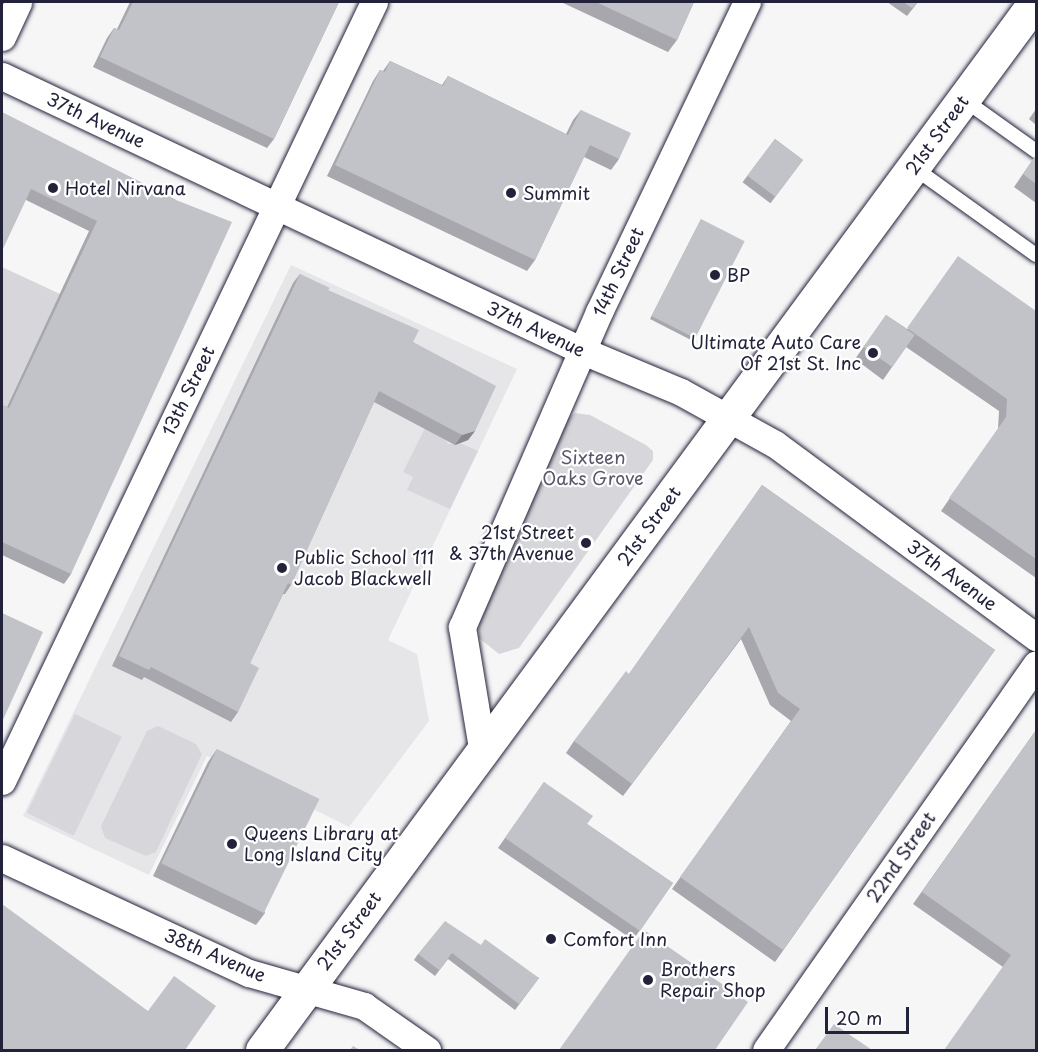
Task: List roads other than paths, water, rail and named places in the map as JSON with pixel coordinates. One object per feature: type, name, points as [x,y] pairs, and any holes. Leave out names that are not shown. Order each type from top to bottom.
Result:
[{"type":"main road","name":"21st Street","points":[[262,1050],[483,754],[1035,2]]},
{"type":"street","points":[[2,36],[18,2]]},
{"type":"street","name":"13th Street","points":[[2,781],[374,2]]},
{"type":"street","name":"14th Street","points":[[483,754],[462,627],[583,351],[747,2]]},
{"type":"street","name":"37th Avenue","points":[[2,76],[583,351],[681,392],[775,444],[1036,637]]},
{"type":"street","name":"22nd Street","points":[[766,1050],[1036,664]]},
{"type":"street","name":"38th Avenue","points":[[2,858],[249,973],[364,1006],[427,1050]]},
{"type":"lane","points":[[963,99],[1036,151]]},
{"type":"lane","points":[[913,167],[1036,255]]},
{"type":"place","name":"Hotel Nirvana","points":[[53,188]]},
{"type":"place","name":"Summit","points":[[511,193]]},
{"type":"place","name":"BP","points":[[715,275]]},
{"type":"place","name":"Ultimate Auto Care Of 21st St. Inc","points":[[873,353]]},
{"type":"place","name":"21st Street & 37th Avenue","points":[[586,543]]},
{"type":"place","name":"Public School 111 Jacob Blackwell","points":[[282,568]]},
{"type":"place","name":"Queens Library at Long Island City","points":[[232,844]]},
{"type":"place","name":"Comfort Inn","points":[[551,939]]},
{"type":"place","name":"Brothers Repair Shop","points":[[648,980]]},
{"type":"park label","name":"Sixteen Oaks Grove","points":[[593,468]]}]
